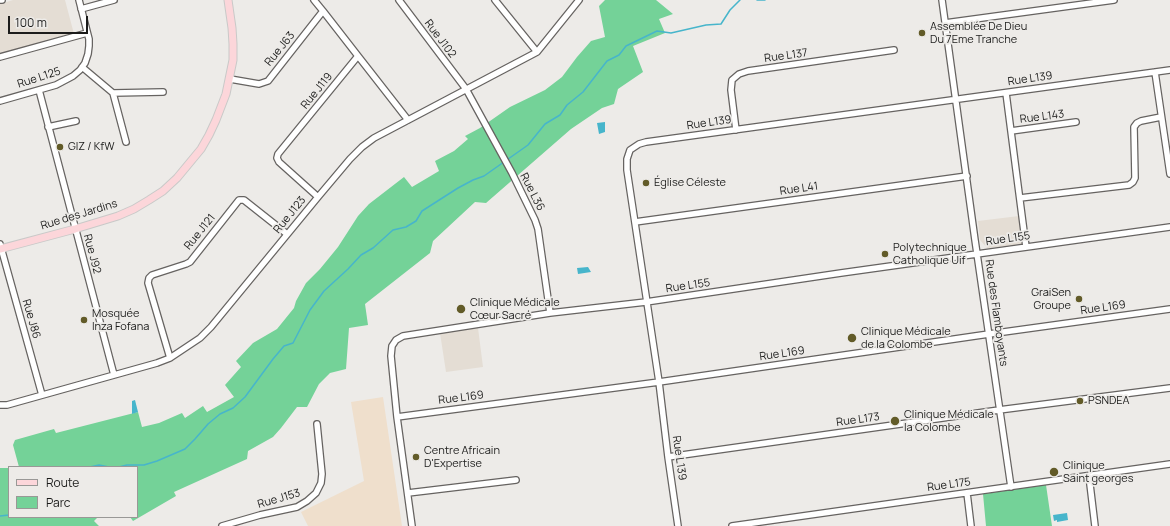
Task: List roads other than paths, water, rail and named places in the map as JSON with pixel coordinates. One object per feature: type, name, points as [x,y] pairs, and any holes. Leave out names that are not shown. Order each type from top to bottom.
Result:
[{"type":"main road","name":"Rue des Jardins","points":[[0,247],[75,230],[111,218],[134,209],[163,191],[177,178],[201,149],[222,108],[230,80],[233,44],[228,0]]},
{"type":"street","name":"Rue L125","points":[[0,101],[65,81],[73,76],[82,67],[88,54],[89,46],[79,0]]},
{"type":"street","points":[[81,9],[114,0]]},
{"type":"street","points":[[314,0],[408,120]]},
{"type":"street","name":"Rue J102","points":[[399,0],[466,90]]},
{"type":"street","points":[[495,0],[537,52]]},
{"type":"street","name":"Rue J123","points":[[0,405],[6,405],[157,363],[170,358],[200,338],[211,328],[318,197],[362,148],[374,138],[537,52],[579,0]]},
{"type":"street","name":"Rue des Flamboyants","points":[[942,0],[1011,487]]},
{"type":"street","points":[[945,23],[1114,0]]},
{"type":"street","name":"Rue J63","points":[[230,80],[259,84],[268,81],[323,11]]},
{"type":"street","points":[[0,57],[87,33]]},
{"type":"street","name":"Rue L137","points":[[736,130],[731,90],[732,80],[739,74],[748,71],[894,50]]},
{"type":"street","name":"Rue J119","points":[[318,197],[279,162],[277,158],[278,154],[358,56]]},
{"type":"street","points":[[82,67],[113,93],[126,142]]},
{"type":"street","name":"Rue L139","points":[[678,526],[659,382],[627,170],[627,159],[630,150],[639,144],[646,142],[1170,70]]},
{"type":"street","points":[[1154,72],[1170,174]]},
{"type":"street","name":"Rue J92","points":[[38,90],[114,375]]},
{"type":"street","name":"Rue L36","points":[[466,90],[512,173],[535,220],[538,229],[550,313]]},
{"type":"street","points":[[113,93],[163,92]]},
{"type":"street","points":[[1006,93],[1026,247]]},
{"type":"street","points":[[1020,198],[1128,185],[1133,182],[1135,178],[1134,126],[1141,121],[1161,117]]},
{"type":"street","points":[[48,127],[76,121]]},
{"type":"street","name":"Rue L143","points":[[1011,131],[1076,122]]},
{"type":"street","name":"Rue L41","points":[[635,222],[967,176]]},
{"type":"street","name":"Rue J121","points":[[170,358],[148,283],[149,278],[152,275],[190,262],[239,200],[244,200],[288,234]]},
{"type":"street","name":"Rue L155","points":[[412,526],[397,416],[391,356],[392,346],[396,340],[408,334],[550,313],[646,302],[1170,227]]},
{"type":"street","name":"Rue J86","points":[[0,247],[42,395]]},
{"type":"street","name":"Rue L169","points":[[397,416],[659,382],[1170,309]]},
{"type":"street","name":"Rue L173","points":[[668,457],[999,410],[1170,388]]},
{"type":"street","name":"Rue J153","points":[[222,526],[260,515],[297,507],[308,502],[316,493],[321,483],[322,474],[317,424]]},
{"type":"street","name":"Rue L175","points":[[732,526],[1170,464]]},
{"type":"street","points":[[1089,476],[1095,526]]},
{"type":"street","points":[[408,493],[516,480]]},
{"type":"street","points":[[967,493],[971,526]]},
{"type":"water","points":[[605,122],[605,132],[599,134],[597,123]]},
{"type":"water","points":[[588,267],[591,272],[578,274],[577,268]]},
{"type":"water","points":[[135,400],[138,412],[132,414],[132,401]]},
{"type":"water","points":[[1067,513],[1068,520],[1057,522],[1057,520],[1054,521],[1053,515]]},
{"type":"waterway","points":[[123,466],[144,465],[185,449],[208,424],[220,414],[233,408],[245,397],[284,346],[293,343],[310,310],[324,291],[361,255],[373,248],[393,230],[406,227],[416,221],[422,211],[458,188],[484,176],[528,145],[545,124],[560,115],[567,105],[583,92],[607,61],[619,55],[626,46],[657,31],[671,33],[706,25],[721,24],[730,10],[740,0]]},
{"type":"waterway","points":[[757,0],[765,0]]},
{"type":"waterway","points":[[94,466],[104,466]]},
{"type":"waterway","points":[[0,516],[8,515]]},
{"type":"place","name":"Assemblée De Dieu Du 7Eme Tranche","points":[[922,33]]},
{"type":"place","name":"GIZ / KfW","points":[[60,147]]},
{"type":"place","name":"Église Céleste","points":[[646,183]]},
{"type":"place","name":"Polytechnique Catholique Uif","points":[[885,254]]},
{"type":"place","name":"GraiSen Groupe","points":[[1079,299]]},
{"type":"place","name":"Clinique Médicale Cœur Sacré","points":[[461,309]]},
{"type":"place","name":"Mosquée Inza Fofana","points":[[84,320]]},
{"type":"place","name":"Clinique Médicale de la Colombe","points":[[852,338]]},
{"type":"place","name":"PSNDEA","points":[[1080,401]]},
{"type":"place","name":"Clinique Médicale la Colombe","points":[[895,421]]},
{"type":"place","name":"Centre Africain D'Expertise","points":[[416,457]]},
{"type":"place","name":"Clinique Saint georges","points":[[1054,472]]}]
